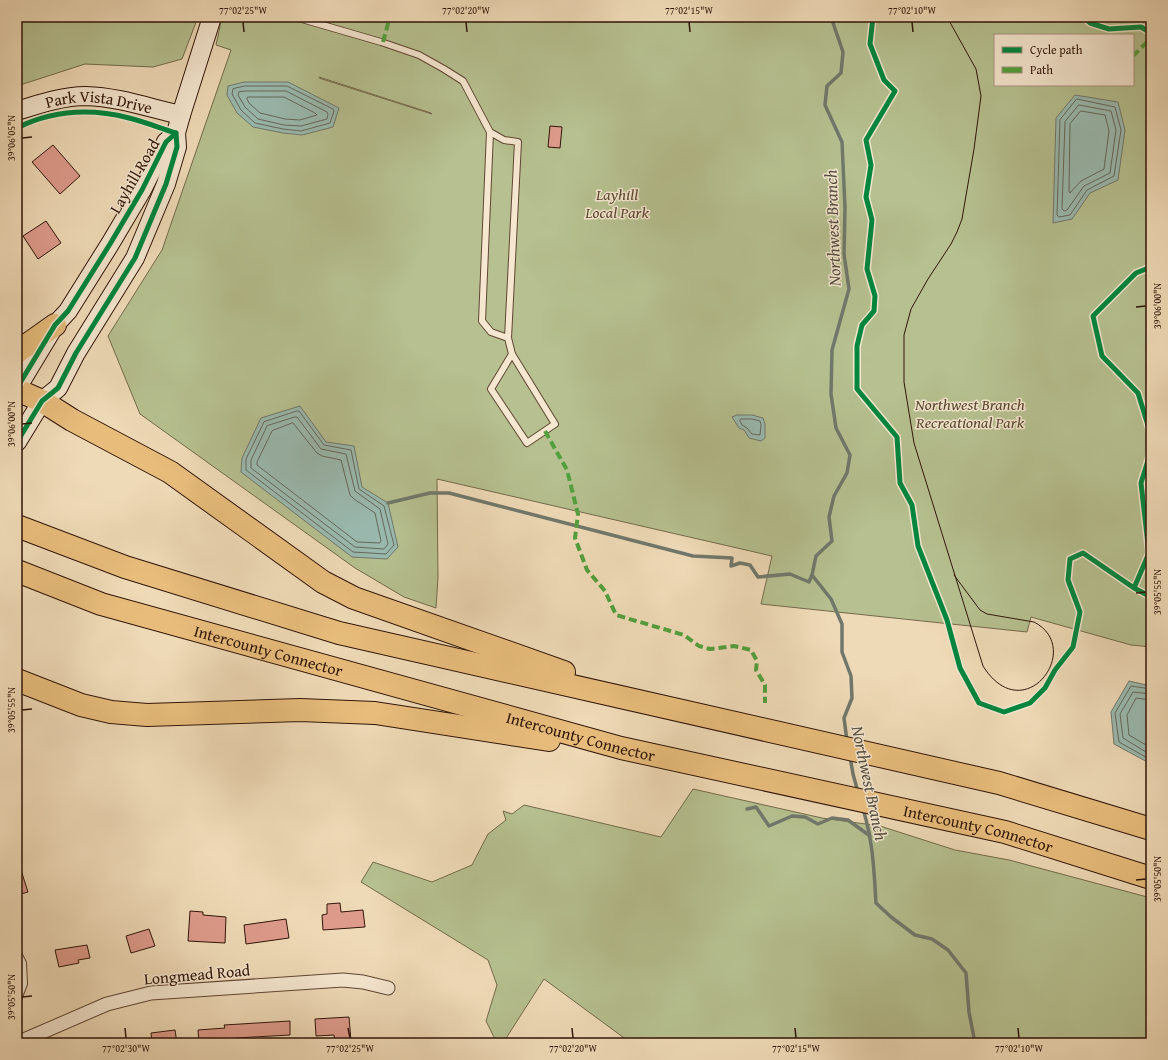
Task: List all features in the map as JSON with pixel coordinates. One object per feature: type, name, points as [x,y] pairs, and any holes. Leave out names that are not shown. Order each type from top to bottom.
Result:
[{"type":"highway","points":[[17,352],[55,325]]},
{"type":"highway","points":[[17,389],[170,472],[323,582],[354,598],[659,705]]},
{"type":"highway","points":[[17,526],[124,567],[339,633],[999,783],[1151,829]]},
{"type":"highway","name":"Intercounty Connector","points":[[17,571],[101,604],[621,748],[1005,832],[1151,878]]},
{"type":"highway","points":[[17,680],[80,705],[111,712],[147,715],[300,710],[375,713],[531,738],[621,748]]},
{"type":"main road","name":"Layhill Road","points":[[17,442],[42,402],[58,388],[76,353],[135,258],[166,184],[177,147],[176,133],[212,17]]},
{"type":"main road","name":"Park Vista Drive","points":[[17,111],[58,99],[86,96],[114,99],[181,115]]},
{"type":"main road","name":"Layhill Road","points":[[17,389],[55,325],[68,311],[142,190],[166,142],[176,133]]},
{"type":"street","name":"Longmead Road","points":[[17,1043],[107,1004],[152,993],[342,980],[362,982],[388,988]]},
{"type":"lane","points":[[295,17],[382,42],[419,55],[444,69],[463,81],[490,132],[504,140],[518,142],[508,338],[512,354],[555,424],[527,444],[491,389],[512,354]]},
{"type":"lane","points":[[490,132],[482,321],[491,332],[508,338]]},
{"type":"lane","points":[[17,952],[23,963],[24,984],[17,1002]]},
{"type":"green space","points":[[17,17],[198,17],[182,59],[153,67],[85,64],[17,86]]},
{"type":"green space","points":[[222,17],[1151,17],[1151,647],[1131,645],[1031,617],[1027,632],[761,604],[772,556],[437,479],[438,577],[436,608],[404,597],[355,568],[140,414],[108,336],[162,250],[231,50],[216,45]],"holes":[[[319,77],[431,113],[432,114]]]},
{"type":"green space","points":[[693,789],[822,818],[880,826],[955,850],[1009,860],[1151,898],[1151,1043],[631,1043],[544,979],[503,1043],[497,1043],[486,1021],[497,985],[488,960],[361,882],[373,862],[432,882],[472,865],[488,834],[506,820],[503,811],[512,814],[524,805],[661,837]]},
{"type":"water","points":[[244,82],[288,82],[339,108],[333,127],[302,135],[253,127],[237,113],[227,95],[228,86]]},
{"type":"water","points":[[1075,95],[1118,102],[1125,130],[1118,180],[1090,193],[1072,219],[1053,223],[1056,118]]},
{"type":"water","points":[[300,406],[326,442],[354,446],[362,487],[388,503],[398,547],[387,559],[352,557],[241,472],[242,458],[261,418]]},
{"type":"water","points":[[737,415],[752,415],[763,418],[765,424],[765,438],[761,441],[749,438],[744,430],[739,428],[732,417]]},
{"type":"water","points":[[1129,681],[1151,686],[1151,764],[1114,744],[1111,712]]},
{"type":"building","points":[[550,126],[562,127],[560,148],[548,147]]},
{"type":"building","points":[[53,145],[80,176],[60,194],[32,162]]},
{"type":"building","points":[[46,221],[61,243],[38,259],[23,236]]},
{"type":"building","points":[[17,864],[19,864],[28,892],[17,895]]},
{"type":"building","points":[[340,903],[341,912],[363,910],[365,927],[323,930],[322,915],[327,914],[327,904]]},
{"type":"building","points":[[190,911],[203,912],[203,915],[226,917],[225,943],[188,941]]},
{"type":"building","points":[[286,919],[289,938],[246,944],[244,925]]},
{"type":"building","points":[[149,929],[155,946],[131,953],[126,936]]},
{"type":"building","points":[[87,945],[90,958],[78,960],[79,963],[59,967],[55,950]]},
{"type":"building","points":[[349,1017],[351,1041],[335,1043],[334,1035],[316,1036],[315,1019]]},
{"type":"building","points":[[290,1021],[290,1035],[236,1038],[237,1043],[199,1043],[198,1030],[225,1028],[224,1025]]},
{"type":"building","points":[[175,1030],[177,1043],[152,1043],[151,1033]]},
{"type":"waterway","name":"Northwest Branch","points":[[831,17],[843,52],[841,73],[827,86],[825,105],[842,142],[845,208],[844,254],[849,289],[832,350],[831,394],[836,428],[850,455],[847,473],[834,496],[829,517],[832,541],[816,556],[812,575],[831,599],[842,624],[842,652],[851,676],[852,698],[844,718],[847,741]]},
{"type":"waterway","points":[[388,503],[430,493],[449,493],[693,556],[732,558],[731,566],[740,563],[750,565],[758,577],[790,574],[809,582],[812,575]]},
{"type":"waterway","name":"Northwest Branch","points":[[850,757],[858,792]]},
{"type":"waterway","points":[[747,809],[756,807],[769,826],[792,816],[805,817],[818,824],[832,818],[848,820],[870,836]]},
{"type":"waterway","name":"Northwest Branch","points":[[863,809],[871,844],[876,903],[891,917],[915,935],[932,939],[948,950],[966,973],[969,1012],[975,1043]]},
{"type":"tram line","points":[[947,17],[976,69],[981,96],[962,219],[951,244],[928,279],[911,309],[904,335],[904,382],[914,443],[983,666],[999,684],[1015,690],[1031,687],[1043,678],[1051,664],[1053,649],[1048,634],[1034,622],[987,614],[980,610],[954,575]]},
{"type":"marked path","points":[[383,42],[389,17]]},
{"type":"marked path","points":[[1134,55],[1151,38]]},
{"type":"marked path","points":[[545,431],[567,470],[578,514],[575,538],[587,570],[605,591],[616,615],[684,635],[699,646],[710,649],[734,646],[751,650],[757,661],[756,670],[765,685],[765,703]]},
{"type":"cycle path","points":[[873,17],[870,44],[884,80],[895,91],[866,140],[871,165],[866,197],[872,220],[867,269],[875,296],[874,311],[862,325],[857,346],[857,389],[897,437],[900,483],[912,505],[918,546],[947,620],[960,668],[979,703],[1004,712],[1030,703],[1045,688],[1055,670],[1073,647],[1080,612],[1068,580],[1070,559],[1083,553],[1134,588],[1151,597]]},
{"type":"cycle path","points":[[1084,17],[1090,23],[1109,29],[1141,27],[1151,33]]},
{"type":"cycle path","points":[[17,128],[44,117],[72,112],[86,112],[129,118],[176,133]]},
{"type":"cycle path","points":[[17,388],[55,325],[68,311],[110,244],[142,190],[166,142],[176,133]]},
{"type":"cycle path","points":[[17,442],[42,401],[58,388],[76,353],[135,258],[166,184],[177,147],[176,133]]},
{"type":"cycle path","points":[[1151,267],[1136,273],[1093,316],[1102,356],[1138,393],[1151,435]]},
{"type":"cycle path","points":[[1134,588],[1149,553],[1141,483],[1151,451]]},
{"type":"park label","name":"Layhill Local Park","points":[[617,203]]},
{"type":"park label","name":"Northwest Branch Recreational Park","points":[[970,413]]}]
